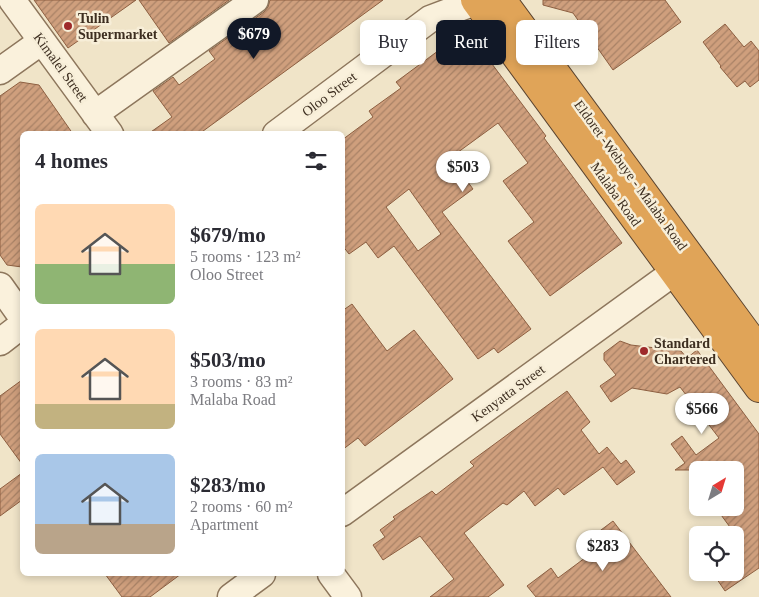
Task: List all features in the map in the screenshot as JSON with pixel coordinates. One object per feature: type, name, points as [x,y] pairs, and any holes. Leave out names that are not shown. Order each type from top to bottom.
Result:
[{"type":"highway","name":"Malaba Road","points":[[484,1],[673,272],[759,388]]},
{"type":"highway","name":"Eldoret -Webuye - Malaba Road","points":[[484,1],[759,350]]},
{"type":"street","name":"Kimalel Street","points":[[12,0],[103,124]]},
{"type":"street","points":[[103,124],[255,0]]},
{"type":"street","name":"Oloo Street","points":[[280,131],[437,10],[484,1]]},
{"type":"street","points":[[0,72],[42,40]]},
{"type":"street","name":"Kenyatta Street","points":[[345,512],[673,272]]},
{"type":"street","points":[[0,286],[20,314]]},
{"type":"street","points":[[0,342],[20,327]]},
{"type":"street","points":[[231,597],[259,576]]},
{"type":"street","points":[[332,576],[348,597]]},
{"type":"building","points":[[34,0],[136,0],[68,48]]},
{"type":"building","points":[[139,0],[229,0],[169,43]]},
{"type":"building","points":[[270,0],[383,0],[203,131],[152,131],[172,117],[153,91],[173,77],[179,85],[215,59],[209,51],[264,12]]},
{"type":"building","points":[[543,0],[665,0],[681,22],[613,70],[598,49],[598,20],[578,20],[573,13],[543,5]]},
{"type":"building","points":[[725,24],[744,47],[751,41],[759,51],[759,80],[750,87],[745,81],[737,87],[720,67],[703,42]]},
{"type":"building","points":[[436,52],[436,65],[493,65],[622,243],[550,296],[508,241],[534,222],[503,181],[528,163],[498,123],[450,158],[473,189],[442,212],[531,329],[498,353],[494,348],[478,359],[394,246],[378,258],[366,242],[349,254],[345,249],[345,138],[373,117],[369,111],[401,88],[396,82],[419,65],[426,65],[426,60]],"holes":[[[409,189],[441,234],[418,251],[386,207]]]},
{"type":"building","points":[[20,82],[39,85],[71,131],[20,131],[20,267],[7,265],[0,255],[0,96]]},
{"type":"building","points":[[352,304],[387,351],[414,330],[453,379],[365,446],[358,438],[345,448],[345,309]]},
{"type":"building","points":[[620,341],[631,345],[681,351],[687,358],[697,350],[759,434],[759,568],[744,578],[744,526],[729,526],[722,516],[744,516],[744,461],[689,461],[689,470],[675,470],[685,463],[671,444],[682,436],[696,455],[719,438],[680,387],[667,394],[632,388],[611,402],[600,386],[616,375],[604,360],[604,353]]},
{"type":"building","points":[[20,381],[20,461],[0,434],[0,396]]},
{"type":"building","points":[[567,391],[590,422],[581,430],[599,454],[607,447],[621,464],[626,460],[635,472],[617,485],[603,467],[564,495],[558,488],[535,506],[524,491],[507,505],[503,503],[464,533],[504,585],[488,597],[430,597],[454,579],[420,536],[383,560],[373,545],[385,537],[380,530],[395,519],[393,517],[432,491],[436,495],[474,466],[470,462]]},
{"type":"building","points":[[20,474],[20,501],[0,516],[0,489]]},
{"type":"building","points":[[613,521],[671,597],[536,597],[527,586],[551,568],[558,578],[593,552],[585,542]]},
{"type":"building","points":[[106,576],[178,576],[150,597],[122,597]]},
{"type":"building","points":[[718,581],[740,581],[725,591]]},
{"type":"place","name":"Tulin Supermarket","points":[[68,26]]},
{"type":"place","name":"Standard Chartered","points":[[644,351]]}]
